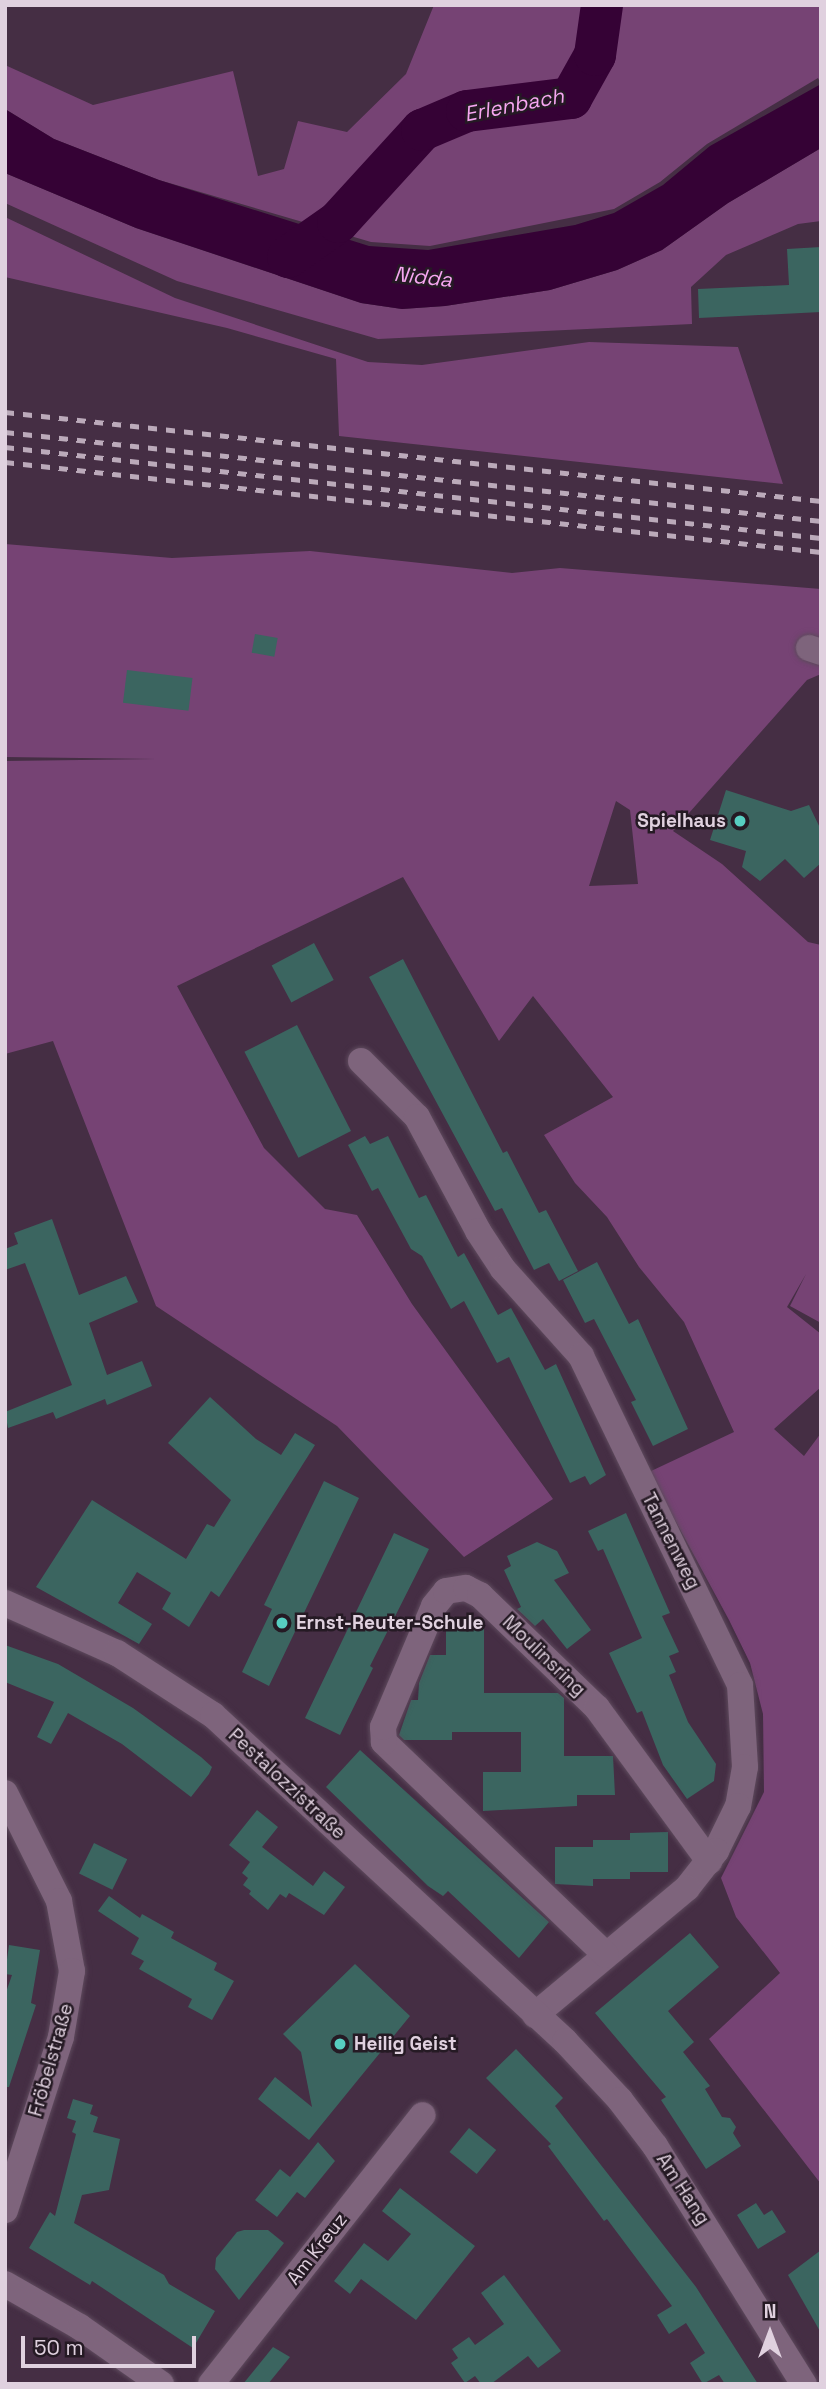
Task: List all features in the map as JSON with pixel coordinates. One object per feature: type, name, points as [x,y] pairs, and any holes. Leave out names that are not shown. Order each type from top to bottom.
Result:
[{"type":"street","name":"Tannenweg","points":[[361,1061],[417,1116],[478,1231],[503,1269],[581,1356],[734,1666],[744,1710],[745,1767],[738,1805],[709,1861],[687,1888],[535,2015]]},
{"type":"street","name":"Moulinsring","points":[[606,1955],[384,1742],[383,1727],[434,1606],[446,1591],[466,1588],[480,1595],[597,1708],[709,1861]]},
{"type":"street","name":"Pestalozzistraße","points":[[5,1603],[117,1653],[212,1715],[535,2015]]},
{"type":"street","name":"Fröbelstraße","points":[[5,1793],[59,1901],[72,1971],[61,2037],[5,2210]]},
{"type":"street","name":"Am Hang","points":[[535,2015],[595,2071],[655,2146],[804,2384]]},
{"type":"street","name":"Am Kreuz","points":[[211,2384],[423,2115]]},
{"type":"street","points":[[5,2284],[80,2327],[161,2384]]},
{"type":"shaded area","points":[[434,5],[821,5],[821,84],[818,78],[707,144],[660,182],[614,209],[430,246],[371,242],[159,180],[54,139],[5,109],[5,65],[93,105],[233,71],[258,176],[284,169],[298,121],[347,132],[406,74]]},
{"type":"shaded area","points":[[821,148],[821,221],[798,224],[726,255],[691,287],[692,324],[378,339],[177,281],[5,203],[5,173],[136,228],[361,303],[402,309],[445,306],[550,290],[617,270],[662,250],[728,203]]},
{"type":"shaded area","points":[[5,217],[175,298],[368,362],[422,365],[589,342],[738,347],[783,484],[339,436],[336,359],[227,328],[5,277]]},
{"type":"shaded area","points":[[5,544],[172,558],[310,551],[512,573],[560,568],[821,589],[821,674],[807,680],[673,831],[722,864],[808,942],[821,945],[821,1323],[790,1306],[806,1274],[787,1307],[821,1334],[821,1387],[774,1429],[804,1456],[821,1433],[821,2184],[709,2039],[780,1973],[736,1917],[721,1878],[764,1792],[763,1714],[750,1663],[649,1472],[734,1432],[684,1322],[639,1267],[607,1217],[575,1183],[544,1135],[613,1097],[533,996],[499,1041],[403,877],[177,986],[264,1148],[325,1209],[357,1215],[412,1304],[553,1499],[464,1557],[337,1426],[156,1306],[53,1041],[5,1054],[5,761],[156,759],[5,757]],"holes":[[[616,801],[630,810],[638,884],[589,886]]]},
{"type":"water","name":"Nidda","points":[[821,84],[821,148],[728,203],[662,250],[617,270],[550,290],[445,306],[402,309],[361,303],[136,228],[5,173],[5,109],[54,139],[159,180],[369,246],[428,250],[575,225],[614,213],[663,185],[710,146]]},
{"type":"building","points":[[821,247],[821,312],[699,318],[698,289],[789,285],[787,249]]},
{"type":"building","points":[[255,634],[278,638],[274,657],[252,653]]},
{"type":"building","points":[[127,670],[193,678],[188,711],[123,703]]},
{"type":"building","points":[[726,790],[791,811],[809,805],[821,830],[821,863],[804,878],[785,859],[760,881],[742,867],[746,851],[710,840]]},
{"type":"building","points":[[314,943],[334,980],[291,1003],[272,966]]},
{"type":"building","points":[[403,959],[503,1153],[507,1151],[539,1213],[546,1210],[578,1271],[559,1281],[549,1263],[534,1270],[502,1208],[495,1211],[369,977]]},
{"type":"building","points":[[297,1025],[351,1131],[298,1158],[244,1052]]},
{"type":"building","points":[[365,1136],[370,1144],[388,1136],[419,1198],[426,1195],[458,1257],[464,1253],[498,1315],[511,1308],[545,1370],[556,1364],[606,1475],[590,1485],[585,1476],[570,1483],[509,1357],[497,1363],[464,1301],[451,1309],[422,1256],[411,1249],[378,1188],[372,1191],[348,1145]]},
{"type":"building","points":[[52,1219],[79,1295],[126,1276],[138,1302],[89,1323],[107,1375],[142,1361],[152,1386],[107,1405],[105,1399],[56,1419],[53,1412],[8,1428],[5,1412],[72,1385],[25,1263],[5,1270],[5,1249],[18,1244],[14,1233]]},
{"type":"building","points":[[597,1262],[629,1324],[638,1319],[688,1429],[653,1446],[631,1402],[636,1400],[594,1319],[585,1323],[563,1280]]},
{"type":"building","points":[[210,1397],[256,1439],[281,1455],[295,1433],[315,1445],[219,1597],[211,1591],[189,1627],[162,1609],[171,1593],[137,1572],[118,1603],[152,1624],[139,1644],[36,1587],[92,1500],[186,1559],[207,1524],[214,1527],[231,1500],[168,1443]]},
{"type":"building","points":[[324,1481],[359,1498],[269,1686],[242,1672],[272,1609],[264,1605]]},
{"type":"building","points":[[626,1513],[670,1613],[662,1616],[679,1652],[669,1656],[676,1672],[669,1675],[688,1722],[716,1764],[714,1781],[687,1799],[663,1765],[642,1711],[637,1713],[609,1653],[642,1638],[603,1549],[598,1551],[588,1531]]},
{"type":"building","points":[[394,1533],[429,1549],[370,1666],[373,1668],[340,1735],[305,1718]]},
{"type":"building","points":[[537,1542],[557,1551],[569,1573],[554,1580],[591,1630],[567,1649],[543,1619],[535,1626],[517,1609],[521,1607],[504,1570],[511,1566],[507,1556]]},
{"type":"building","points":[[446,1620],[484,1621],[484,1693],[558,1693],[564,1698],[564,1756],[613,1756],[615,1795],[577,1795],[577,1806],[483,1811],[483,1772],[521,1772],[521,1732],[452,1732],[452,1740],[404,1740],[399,1735],[411,1700],[418,1700],[419,1683],[430,1655],[446,1655]]},
{"type":"building","points":[[5,1645],[58,1664],[133,1708],[201,1757],[212,1767],[209,1774],[191,1797],[122,1744],[68,1713],[51,1744],[37,1737],[54,1702],[5,1682]]},
{"type":"building","points":[[360,1750],[549,1922],[519,1958],[448,1891],[443,1896],[428,1886],[326,1787]]},
{"type":"building","points":[[257,1810],[278,1827],[262,1847],[313,1886],[324,1871],[345,1887],[324,1915],[289,1893],[286,1898],[280,1894],[268,1910],[249,1894],[251,1891],[243,1885],[248,1878],[242,1873],[250,1862],[229,1845]]},
{"type":"building","points":[[668,1832],[668,1872],[630,1872],[630,1879],[593,1879],[593,1886],[555,1884],[555,1847],[593,1847],[593,1840],[630,1840],[630,1833]]},
{"type":"building","points":[[94,1843],[127,1859],[112,1890],[79,1874]]},
{"type":"building","points":[[109,1896],[140,1918],[142,1914],[174,1932],[171,1938],[217,1963],[214,1970],[234,1981],[212,2020],[188,2007],[192,1999],[139,1969],[144,1961],[131,1954],[139,1938],[98,1911]]},
{"type":"building","points":[[690,1933],[719,1967],[668,2011],[694,2042],[683,2052],[710,2086],[705,2089],[722,2117],[730,2118],[736,2127],[733,2133],[741,2146],[706,2169],[661,2100],[666,2097],[595,2013]]},
{"type":"building","points":[[9,1945],[40,1950],[31,2003],[36,2005],[9,2087],[5,2087],[5,1995],[12,1975],[5,1974]]},
{"type":"building","name":"Heilig Geist","points":[[355,1964],[410,2016],[309,2140],[258,2099],[275,2077],[312,2107],[301,2052],[283,2034]]},
{"type":"building","points":[[516,2049],[563,2098],[555,2106],[696,2287],[758,2384],[725,2384],[719,2375],[703,2384],[690,2363],[705,2353],[686,2323],[669,2334],[657,2315],[672,2306],[607,2219],[604,2221],[548,2146],[551,2144],[486,2078]]},
{"type":"building","points":[[73,2099],[93,2105],[90,2114],[98,2117],[93,2132],[120,2139],[109,2190],[82,2195],[74,2223],[164,2275],[169,2284],[215,2311],[193,2348],[92,2281],[90,2285],[29,2248],[50,2212],[55,2216],[76,2134],[72,2132],[76,2121],[67,2118]]},
{"type":"building","points":[[469,2128],[496,2150],[477,2174],[449,2152]]},
{"type":"building","points":[[318,2142],[335,2161],[305,2198],[297,2192],[277,2217],[255,2200],[280,2169],[290,2177]]},
{"type":"building","points":[[400,2188],[475,2246],[416,2320],[361,2279],[350,2294],[334,2281],[364,2243],[388,2261],[411,2234],[382,2211]]},
{"type":"building","points":[[756,2203],[764,2215],[772,2210],[786,2232],[758,2249],[737,2215]]},
{"type":"building","points":[[268,2230],[284,2243],[239,2300],[215,2269],[216,2258],[237,2232]]},
{"type":"building","points":[[821,2250],[821,2333],[788,2275]]},
{"type":"building","points":[[504,2275],[561,2351],[538,2368],[528,2356],[491,2384],[481,2384],[475,2376],[465,2383],[451,2363],[458,2358],[452,2349],[469,2337],[475,2345],[504,2324],[481,2293]]},
{"type":"building","points":[[273,2347],[290,2357],[268,2384],[243,2384]]},
{"type":"waterway","name":"Erlenbach","points":[[288,257],[338,222],[422,130],[467,111],[571,98],[595,55],[602,5]]},
{"type":"railway","points":[[5,412],[821,501]]},
{"type":"railway","points":[[5,432],[821,521]]},
{"type":"railway","points":[[5,447],[821,538]]},
{"type":"railway","points":[[5,462],[821,552]]},
{"type":"place","name":"Spielhaus","points":[[740,821]]},
{"type":"place","name":"Ernst-Reuter-Schule","points":[[282,1623]]},
{"type":"place","name":"Heilig Geist","points":[[340,2044]]}]
